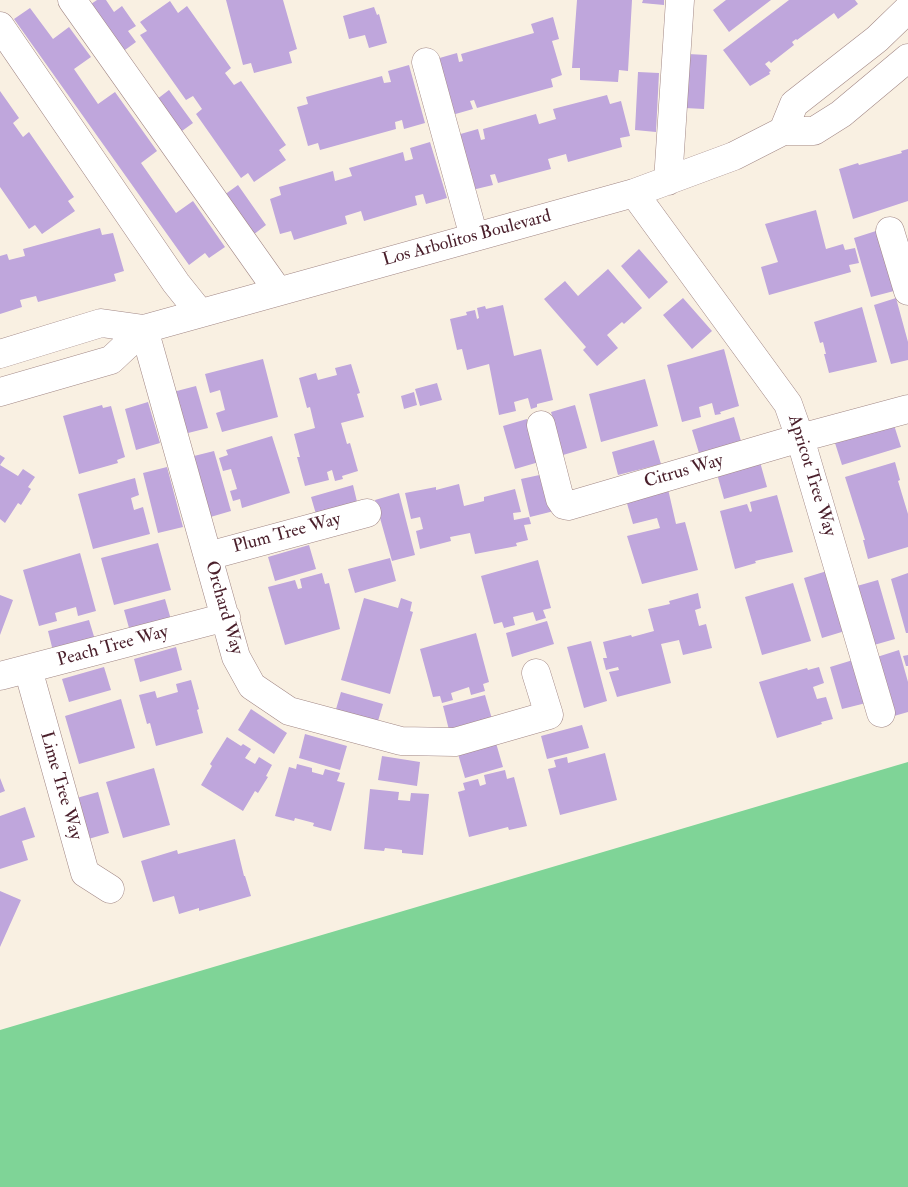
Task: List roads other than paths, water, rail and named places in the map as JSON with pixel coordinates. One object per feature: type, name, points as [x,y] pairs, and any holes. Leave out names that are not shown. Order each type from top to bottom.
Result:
[{"type":"street","points":[[72,0],[278,291]]},
{"type":"street","points":[[668,181],[680,0]]},
{"type":"street","points":[[783,130],[794,104],[877,38],[908,9]]},
{"type":"street","points":[[0,26],[176,283],[200,314]]},
{"type":"street","name":"Los Arbolitos Boulevard","points":[[0,354],[101,323],[144,329],[634,193],[734,156],[783,130],[814,131],[841,114],[908,58]]},
{"type":"street","points":[[426,62],[474,237]]},
{"type":"street","name":"Apricot Tree Way","points":[[634,193],[782,394],[793,414],[881,712]]},
{"type":"street","points":[[890,231],[908,291]]},
{"type":"street","name":"Los Arbolitos Boulevard","points":[[0,392],[111,360],[144,329]]},
{"type":"street","name":"Orchard Way","points":[[144,329],[236,657],[252,686],[289,711],[401,741],[455,742],[549,715],[536,674]]},
{"type":"street","name":"Citrus Way","points":[[541,425],[560,499],[564,505],[568,506],[800,438],[908,409]]},
{"type":"street","name":"Plum Tree Way","points":[[208,556],[367,513]]},
{"type":"street","name":"Peach Tree Way","points":[[0,676],[226,617]]},
{"type":"street","name":"Lime Tree Way","points":[[28,669],[85,873],[110,889]]}]
